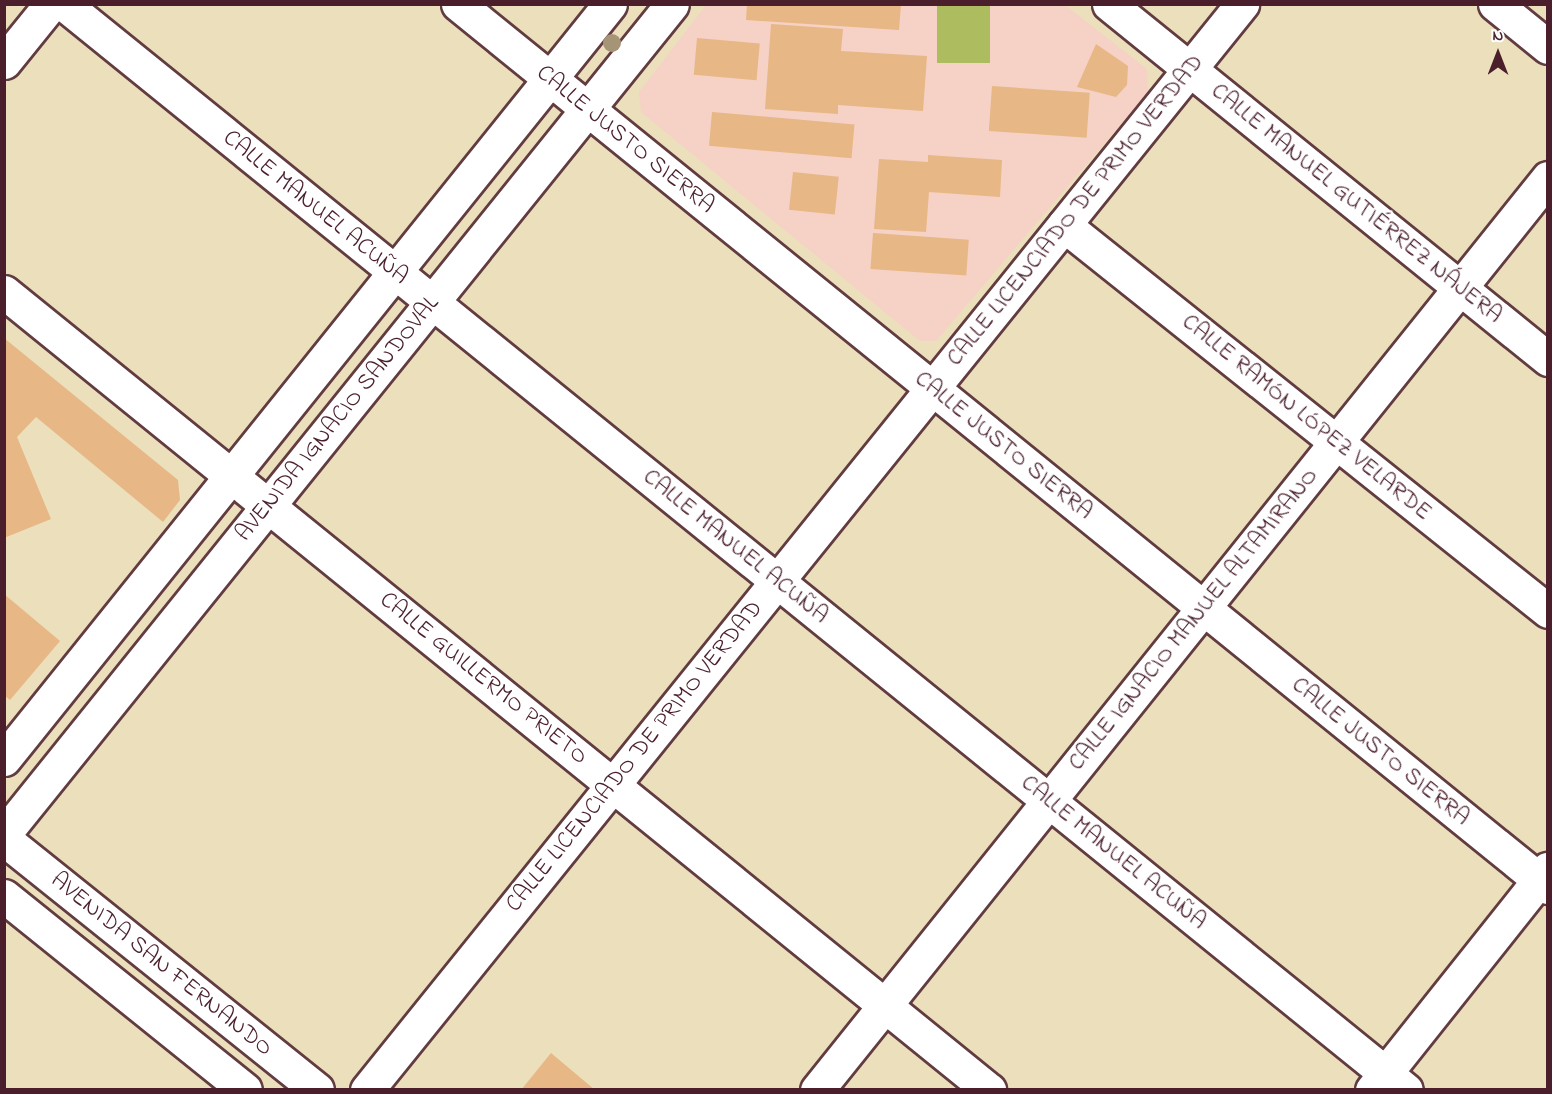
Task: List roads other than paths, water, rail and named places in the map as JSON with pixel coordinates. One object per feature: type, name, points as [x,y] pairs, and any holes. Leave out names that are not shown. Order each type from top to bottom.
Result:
[{"type":"street","points":[[4,62],[51,4]]},
{"type":"street","name":"CALLE MANUEL ACUÑA","points":[[64,4],[1049,801],[1388,1084]]},
{"type":"street","name":"CALLE JUSTO SIERRA","points":[[458,4],[1203,608],[1545,879]]},
{"type":"street","name":"AVENIDA IGNACIO SANDOVAL","points":[[4,759],[610,4]]},
{"type":"street","name":"AVENIDA IGNACIO SANDOVAL","points":[[4,834],[672,4]]},
{"type":"street","name":"CALLE MANUEL GUTIÉRREZ NÁJERA","points":[[1109,4],[1548,358]]},
{"type":"street","name":"CALLE LICENCIADO DE PRIMO VERDAD","points":[[367,1089],[1242,4]]},
{"type":"street","points":[[1495,4],[1548,47]]},
{"type":"street","name":"CALLE IGNACIO MANUEL ALTAMIRANO","points":[[817,1089],[1548,178]]},
{"type":"street","name":"CALLE RAMÓN LÓPEZ VELARDE","points":[[1064,225],[1548,611]]},
{"type":"street","name":"CALLE GUILLERMO PRIETO","points":[[4,292],[989,1089]]},
{"type":"street","name":"AVENIDA SAN FERNANDO","points":[[4,840],[317,1089]]},
{"type":"street","points":[[1388,1084],[1545,879]]},
{"type":"street","name":"AVENIDA SAN FERNANDO","points":[[4,896],[245,1089]]}]
